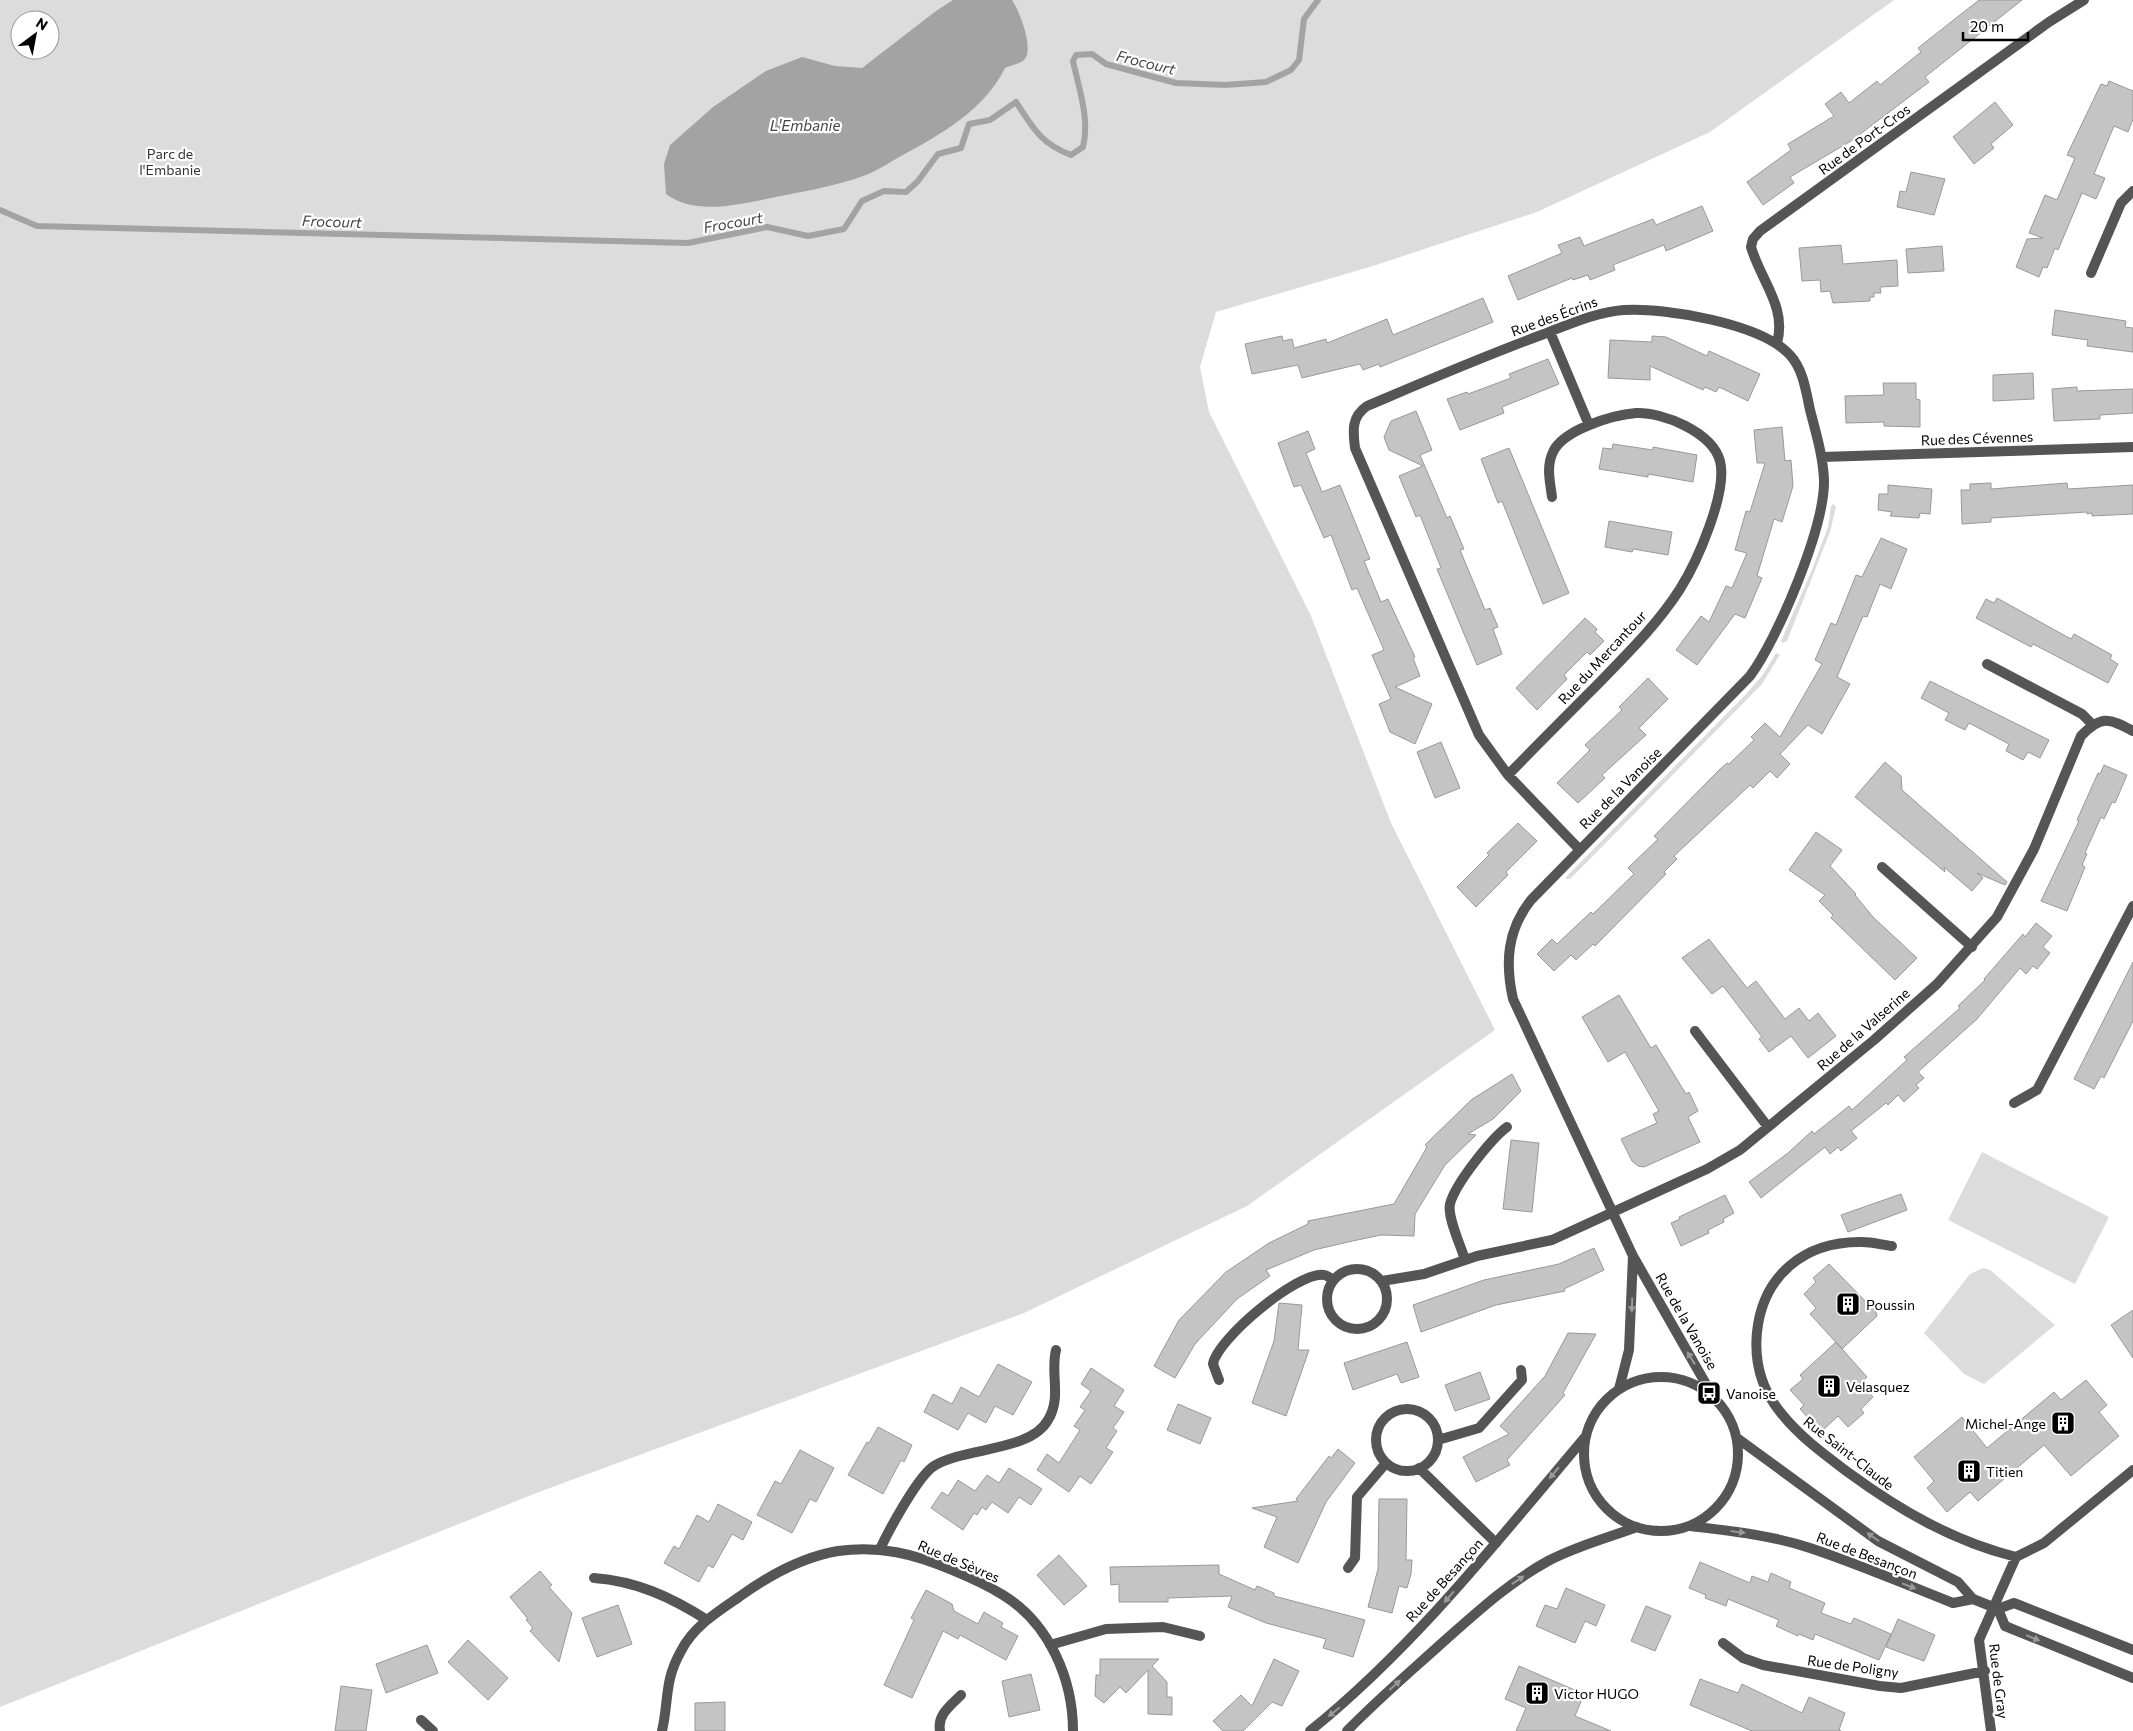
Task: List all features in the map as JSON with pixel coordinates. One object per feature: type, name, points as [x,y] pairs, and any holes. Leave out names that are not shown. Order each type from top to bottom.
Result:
[{"type":"street","name":"Rue de Port-Cros","points":[[1777,343],[1781,330],[1780,314],[1751,247],[1753,240],[1760,231],[2049,22],[2084,0]]},
{"type":"street","points":[[2091,273],[2121,203],[2133,191]]},
{"type":"street","name":"Rue des Écrins","points":[[1508,775],[1479,735],[1355,448],[1354,420],[1359,412],[1367,406],[1550,332],[1609,312],[1647,310],[1706,319],[1743,329],[1777,343]]},
{"type":"street","points":[[1550,332],[1589,425]]},
{"type":"street","name":"Rue de la Vanoise","points":[[1716,1400],[1633,1256],[1513,999],[1508,972],[1510,943],[1523,909],[1579,849],[1750,676],[1767,651],[1814,537],[1822,506],[1822,457],[1798,365],[1777,343]]},
{"type":"street","name":"Rue du Mercantour","points":[[1508,775],[1637,644],[1663,613],[1681,587],[1700,549],[1715,508],[1721,475],[1719,459],[1707,440],[1694,431],[1664,417],[1637,413],[1616,416],[1589,425],[1560,441],[1553,451],[1548,464],[1552,497]]},
{"type":"street","name":"Rue des Cévennes","points":[[1822,457],[2133,448]]},
{"type":"street","points":[[1987,664],[2082,714],[2092,724],[2103,720],[2114,721],[2133,730]]},
{"type":"street","name":"Rue de la Valserine","points":[[1382,1282],[1424,1274],[1465,1260],[1552,1240],[1707,1169],[1740,1150],[1768,1128],[1881,1034],[1937,984],[1997,917],[2034,849],[2081,736],[2092,724]]},
{"type":"street","points":[[1508,775],[1579,849]]},
{"type":"street","points":[[1882,866],[1972,947]]},
{"type":"street","points":[[2014,1103],[2037,1090],[2133,906]]},
{"type":"street","points":[[1695,1031],[1768,1128]]},
{"type":"street","points":[[1465,1260],[1450,1215],[1450,1204],[1472,1167],[1495,1136],[1507,1127]]},
{"type":"street","name":"Rue Saint-Claude","points":[[1892,1246],[1862,1242],[1815,1250],[1798,1259],[1778,1276],[1768,1290],[1758,1321],[1757,1363],[1763,1384],[1780,1412],[1806,1440],[1891,1504],[1962,1541],[2016,1557]]},
{"type":"street","name":"Rue de la Vanoise","points":[[1619,1389],[1629,1350],[1633,1256]]},
{"type":"street","points":[[1358,1269],[1375,1275],[1382,1282],[1388,1298],[1386,1307],[1377,1322],[1361,1329],[1344,1326],[1331,1313],[1328,1296],[1334,1280],[1350,1270],[1358,1269]]},
{"type":"street","points":[[1219,1380],[1213,1364],[1217,1352],[1272,1297],[1311,1277],[1324,1275],[1334,1280]]},
{"type":"street","points":[[880,1549],[890,1528],[931,1467],[947,1459],[1023,1439],[1035,1434],[1047,1422],[1057,1396],[1054,1361],[1056,1350]]},
{"type":"street","points":[[1438,1440],[1479,1428],[1522,1380],[1521,1370]]},
{"type":"street","points":[[1665,1377],[1688,1382],[1716,1400],[1731,1421],[1737,1438],[1738,1465],[1730,1491],[1713,1512],[1690,1526],[1664,1532],[1637,1527],[1612,1514],[1594,1492],[1587,1475],[1586,1436],[1593,1418],[1604,1402],[1619,1389],[1641,1379],[1665,1377]]},
{"type":"street","points":[[1415,1410],[1424,1414],[1436,1430],[1438,1440],[1434,1454],[1418,1468],[1402,1470],[1386,1463],[1378,1450],[1376,1435],[1386,1417],[1394,1411],[1415,1410]]},
{"type":"street","name":"Rue de Besançon","points":[[1310,1731],[1348,1700],[1396,1654],[1496,1543],[1586,1436]]},
{"type":"street","name":"Rue de Besançon","points":[[1737,1438],[1878,1541],[1958,1582],[1973,1599],[1996,1608],[2014,1603],[2133,1650]]},
{"type":"street","points":[[1348,1568],[1355,1558],[1357,1497],[1386,1463]]},
{"type":"street","points":[[1418,1468],[1496,1543]]},
{"type":"street","points":[[2133,1470],[2044,1543],[2016,1557],[1996,1608],[2005,1626],[2133,1678]]},
{"type":"street","name":"Rue de Besançon","points":[[1690,1526],[1760,1535],[1783,1540],[1809,1548],[1953,1603],[1973,1599]]},
{"type":"street","points":[[1347,1731],[1374,1703],[1485,1604],[1520,1578],[1549,1561],[1577,1548],[1637,1527]]},
{"type":"street","name":"Rue de Sèvres","points":[[662,1731],[670,1674],[681,1649],[706,1620],[743,1594],[796,1564],[836,1551],[880,1549],[922,1558],[970,1578],[1004,1595],[1034,1622],[1050,1645],[1066,1681],[1071,1701],[1073,1731]]},
{"type":"street","points":[[594,1578],[615,1579],[653,1590],[681,1603],[706,1620]]},
{"type":"street","name":"Rue de Gray","points":[[1992,1731],[1979,1640],[1996,1608]]},
{"type":"street","points":[[1050,1645],[1106,1629],[1163,1627],[1200,1636]]},
{"type":"street","name":"Rue de Poligny","points":[[1723,1643],[1743,1658],[1763,1665],[1880,1686],[1900,1688],[1985,1672]]},
{"type":"street","points":[[940,1731],[939,1722],[942,1714],[960,1695]]},
{"type":"street","points":[[421,1720],[433,1731]]},
{"type":"green space","name":"Parc de l'Embanie","points":[[0,0],[1894,0],[1710,132],[1537,212],[1376,265],[1216,312],[1200,367],[1209,412],[1311,616],[1391,823],[1495,1030],[1247,1206],[1024,1313],[539,1492],[0,1707]]},
{"type":"green space","points":[[1833,504],[1836,507],[1830,532],[1787,641],[1782,643],[1781,641],[1828,527],[1831,506]]},
{"type":"green space","points":[[1776,653],[1780,655],[1762,684],[1570,879],[1566,879],[1747,693],[1762,676]]},
{"type":"green space","points":[[1982,1152],[2109,1217],[2075,1284],[1948,1220]]},
{"type":"green space","points":[[1983,1268],[1990,1270],[2055,1325],[1984,1384],[1964,1374],[1924,1333],[1970,1274]]},
{"type":"water","name":"L'Embanie","points":[[953,0],[1012,0],[1025,30],[1028,48],[1024,60],[1005,68],[986,96],[947,129],[871,173],[829,186],[741,204],[715,207],[689,204],[666,194],[664,164],[670,145],[713,107],[766,71],[802,57],[835,66],[862,68]]},
{"type":"building","points":[[1979,0],[2022,0],[1925,77],[1929,82],[1851,141],[1790,177],[1794,183],[1763,205],[1747,182],[1791,150],[1788,144],[1834,116],[1825,104],[1841,92],[1849,103],[1877,81],[1880,85],[1921,52],[1918,48]]},
{"type":"building","points":[[2109,81],[2133,91],[2133,119],[2128,132],[2114,126],[2094,174],[2105,178],[2096,199],[2082,193],[2058,250],[2055,248],[2047,268],[2043,267],[2039,277],[2016,267],[2027,239],[2043,238],[2029,233],[2045,195],[2057,200],[2075,158],[2067,155],[2101,84],[2107,86]]},
{"type":"building","points":[[1995,102],[2013,125],[1991,144],[1994,148],[1974,164],[1953,137]]},
{"type":"building","points":[[1911,172],[1945,179],[1934,215],[1897,207],[1900,191],[1906,192]]},
{"type":"building","points":[[1702,206],[1713,231],[1666,251],[1664,245],[1613,265],[1615,270],[1590,280],[1588,275],[1573,280],[1572,278],[1518,300],[1508,276],[1562,253],[1558,245],[1580,237],[1584,246],[1653,219],[1656,225]]},
{"type":"building","points":[[1841,245],[1843,264],[1897,260],[1898,286],[1880,287],[1881,293],[1874,293],[1874,297],[1870,297],[1870,301],[1833,303],[1830,291],[1821,292],[1820,280],[1802,281],[1799,248]]},
{"type":"building","points":[[1942,246],[1944,271],[1908,273],[1906,249]]},
{"type":"building","points":[[1483,298],[1493,322],[1380,367],[1379,364],[1363,370],[1360,364],[1302,378],[1298,365],[1252,374],[1245,344],[1282,336],[1283,341],[1292,339],[1294,348],[1326,339],[1327,343],[1387,319],[1393,335]]},
{"type":"building","points":[[2055,310],[2126,321],[2125,327],[2133,328],[2133,352],[2087,346],[2088,340],[2052,335]]},
{"type":"building","points":[[1652,336],[1666,337],[1707,356],[1709,351],[1760,374],[1748,401],[1719,387],[1716,392],[1705,387],[1703,390],[1650,366],[1650,380],[1608,378],[1610,340],[1652,342]]},
{"type":"building","points":[[1548,359],[1559,384],[1502,407],[1504,413],[1460,430],[1447,399],[1467,392],[1468,394],[1511,378],[1509,374]]},
{"type":"building","points":[[2033,373],[2034,399],[1993,401],[1993,375]]},
{"type":"building","points":[[1883,383],[1916,383],[1916,399],[1920,400],[1920,427],[1884,426],[1884,422],[1846,423],[1845,396],[1884,395]]},
{"type":"building","points":[[2077,387],[2077,391],[2133,389],[2133,413],[2100,415],[2100,419],[2054,421],[2052,389]]},
{"type":"building","points":[[1416,411],[1432,450],[1420,455],[1447,518],[1450,516],[1464,549],[1460,550],[1485,610],[1490,608],[1498,627],[1493,629],[1502,654],[1477,665],[1437,569],[1441,568],[1420,515],[1416,517],[1399,476],[1423,466],[1389,450],[1384,437],[1391,421]]},
{"type":"building","points":[[1782,427],[1785,461],[1791,460],[1793,486],[1782,522],[1774,519],[1757,576],[1762,578],[1745,618],[1735,614],[1697,665],[1676,650],[1701,616],[1709,622],[1726,586],[1732,588],[1747,553],[1735,550],[1746,511],[1750,512],[1765,463],[1757,463],[1754,430]]},
{"type":"building","points":[[1308,431],[1315,449],[1306,453],[1322,492],[1340,485],[1370,559],[1364,561],[1381,602],[1388,599],[1415,657],[1413,658],[1420,676],[1395,687],[1432,704],[1415,744],[1390,732],[1379,704],[1391,699],[1372,655],[1384,650],[1357,588],[1352,590],[1331,535],[1324,538],[1301,485],[1294,487],[1278,443]]},
{"type":"building","points":[[1613,444],[1653,450],[1653,447],[1697,455],[1693,482],[1648,474],[1648,477],[1599,469],[1603,448],[1612,449]]},
{"type":"building","points":[[1509,448],[1569,593],[1543,604],[1502,501],[1498,503],[1481,459]]},
{"type":"building","points":[[1991,483],[1991,489],[2067,483],[2068,489],[2133,485],[2133,514],[2092,516],[2092,513],[2087,514],[2087,512],[1991,518],[1991,522],[1962,524],[1961,490],[1970,490],[1970,484]]},
{"type":"building","points":[[1888,485],[1932,489],[1930,514],[1920,513],[1919,518],[1890,516],[1892,512],[1878,510],[1879,494],[1888,494]]},
{"type":"building","points":[[1609,521],[1672,532],[1668,555],[1633,549],[1632,552],[1605,547]]},
{"type":"building","points":[[1881,538],[1907,549],[1891,589],[1880,584],[1867,617],[1863,616],[1837,677],[1850,684],[1822,734],[1808,725],[1780,754],[1790,764],[1777,778],[1770,771],[1753,788],[1750,785],[1674,856],[1677,859],[1664,872],[1666,874],[1595,946],[1593,944],[1576,960],[1571,955],[1554,971],[1537,954],[1552,939],[1557,944],[1591,912],[1593,914],[1634,874],[1628,868],[1658,839],[1654,836],[1719,770],[1727,763],[1729,764],[1754,740],[1751,737],[1765,723],[1780,737],[1822,664],[1815,660],[1831,623],[1836,625],[1856,575],[1862,577]]},
{"type":"building","points":[[1997,598],[2071,639],[2074,634],[2112,655],[2110,659],[2118,664],[2108,683],[2033,644],[2031,647],[1976,618],[1986,599],[1994,603]]},
{"type":"building","points":[[1585,618],[1597,629],[1595,632],[1604,641],[1590,655],[1587,652],[1564,675],[1567,679],[1537,710],[1516,688]]},
{"type":"building","points":[[1648,678],[1668,699],[1639,728],[1646,735],[1602,775],[1605,778],[1578,803],[1557,783],[1590,750],[1585,745],[1622,710],[1619,707]]},
{"type":"building","points":[[1930,681],[2049,740],[2040,758],[2028,752],[2023,760],[2006,751],[2009,744],[1969,723],[1965,730],[1945,720],[1949,713],[1921,698]]},
{"type":"building","points":[[1441,742],[1460,788],[1435,798],[1417,752]]},
{"type":"building","points":[[1885,762],[1901,776],[1902,790],[2007,882],[2005,885],[1977,873],[1983,878],[1972,891],[1944,867],[1945,872],[1855,797]]},
{"type":"building","points":[[2104,765],[2127,775],[2115,803],[2112,802],[2104,819],[2101,817],[2085,853],[2087,854],[2082,865],[2085,867],[2067,911],[2041,901],[2079,821],[2077,820],[2098,773],[2100,774]]},
{"type":"building","points":[[1518,823],[1537,841],[1506,872],[1508,875],[1476,907],[1457,887],[1489,855],[1487,853]]},
{"type":"building","points":[[1816,832],[1842,850],[1830,866],[1856,894],[1873,917],[1917,958],[1895,980],[1831,918],[1833,915],[1819,901],[1825,895],[1789,870]]},
{"type":"building","points":[[2036,923],[2052,936],[2043,947],[2050,953],[2037,969],[2033,966],[2026,974],[2020,968],[1977,1019],[1918,1072],[1924,1078],[1916,1085],[1919,1088],[1904,1102],[1898,1095],[1888,1105],[1886,1103],[1851,1131],[1857,1138],[1841,1151],[1838,1147],[1830,1154],[1825,1147],[1761,1198],[1749,1182],[1788,1153],[1812,1131],[1814,1134],[1849,1106],[1852,1110],[1907,1060],[1904,1057],[1960,1008],[1958,1006],[1985,980],[2023,934],[2025,937]]},
{"type":"building","points":[[1709,939],[1747,988],[1756,981],[1785,1019],[1799,1008],[1809,1021],[1818,1013],[1836,1036],[1808,1058],[1791,1036],[1769,1052],[1759,1039],[1762,1037],[1723,986],[1712,994],[1682,958]]},
{"type":"building","points":[[2133,962],[2133,1021],[2104,1078],[2101,1076],[2094,1089],[2074,1079]]},
{"type":"building","points":[[1619,995],[1651,1048],[1656,1045],[1686,1094],[1689,1092],[1698,1111],[1688,1117],[1700,1142],[1644,1167],[1638,1166],[1632,1161],[1621,1139],[1657,1123],[1653,1114],[1659,1111],[1625,1052],[1608,1062],[1582,1017]]},
{"type":"building","points":[[1512,1074],[1521,1091],[1493,1119],[1468,1134],[1476,1135],[1445,1165],[1415,1214],[1414,1236],[1381,1235],[1348,1242],[1314,1250],[1266,1270],[1270,1276],[1237,1299],[1195,1344],[1175,1378],[1154,1366],[1179,1320],[1226,1272],[1269,1243],[1308,1224],[1308,1221],[1394,1204],[1427,1147],[1425,1145],[1471,1100]]},
{"type":"building","points":[[1511,1140],[1539,1143],[1532,1212],[1503,1209]]},
{"type":"building","points":[[1901,1194],[1907,1210],[1848,1232],[1841,1215]]},
{"type":"building","points":[[1725,1195],[1734,1213],[1723,1219],[1724,1222],[1708,1230],[1709,1233],[1681,1246],[1671,1223],[1680,1219],[1679,1217]]},
{"type":"building","points":[[1594,1248],[1604,1270],[1564,1289],[1565,1291],[1496,1305],[1421,1332],[1413,1305],[1484,1280],[1559,1264]]},
{"type":"building","name":"Poussin","points":[[1829,1264],[1876,1312],[1877,1316],[1842,1349],[1810,1314],[1816,1308],[1804,1294],[1816,1282],[1813,1278]]},
{"type":"building","points":[[1279,1303],[1302,1305],[1298,1350],[1309,1350],[1286,1416],[1252,1403],[1274,1341]]},
{"type":"building","points":[[2133,1310],[2133,1358],[2111,1325]]},
{"type":"building","points":[[1568,1333],[1596,1334],[1563,1393],[1565,1395],[1507,1460],[1510,1465],[1476,1482],[1463,1457],[1509,1434],[1500,1426],[1545,1376]]},
{"type":"building","points":[[1407,1342],[1419,1377],[1401,1383],[1397,1374],[1353,1390],[1344,1363]]},
{"type":"building","name":"Velasquez","points":[[1836,1342],[1867,1377],[1861,1383],[1873,1397],[1861,1409],[1864,1413],[1848,1427],[1838,1416],[1821,1432],[1800,1409],[1804,1405],[1790,1390],[1803,1379],[1800,1375]]},
{"type":"building","points":[[998,1364],[1032,1382],[1013,1415],[995,1406],[986,1423],[968,1413],[958,1430],[924,1412],[933,1394],[952,1404],[961,1387],[979,1397]]},
{"type":"building","points":[[1091,1368],[1124,1390],[1114,1406],[1124,1412],[1113,1428],[1117,1431],[1106,1448],[1113,1452],[1091,1484],[1080,1476],[1069,1492],[1037,1470],[1047,1454],[1059,1463],[1080,1430],[1074,1426],[1085,1410],[1080,1407],[1091,1391],[1081,1384]]},
{"type":"building","points":[[1480,1372],[1490,1399],[1455,1411],[1445,1385]]},
{"type":"building","points":[[2086,1380],[2107,1405],[2099,1412],[2119,1436],[2071,1476],[2044,1445],[1978,1501],[1970,1492],[1947,1512],[1927,1488],[1934,1481],[1914,1457],[1962,1417],[1987,1448],[2054,1392],[2061,1400]]},
{"type":"building","points":[[1178,1404],[1211,1418],[1200,1444],[1167,1430]]},
{"type":"building","points":[[878,1427],[912,1445],[904,1462],[901,1460],[883,1494],[848,1475]]},
{"type":"building","points":[[1338,1449],[1355,1463],[1326,1502],[1298,1563],[1264,1547],[1277,1517],[1252,1508],[1298,1501],[1296,1499],[1329,1456],[1331,1458]]},
{"type":"building","points":[[800,1450],[834,1468],[816,1502],[810,1499],[792,1533],[757,1515],[775,1481],[781,1484]]},
{"type":"building","points":[[1009,1468],[1042,1489],[1031,1505],[1019,1497],[1008,1513],[992,1502],[986,1510],[982,1507],[977,1515],[974,1513],[963,1530],[931,1508],[942,1492],[948,1496],[958,1480],[975,1491],[987,1475],[999,1483]]},
{"type":"building","points":[[1379,1499],[1407,1499],[1406,1560],[1412,1560],[1411,1574],[1407,1588],[1399,1586],[1392,1613],[1368,1607],[1378,1569]]},
{"type":"building","points":[[718,1504],[752,1522],[743,1540],[732,1534],[713,1568],[708,1565],[699,1582],[664,1563],[674,1546],[679,1549],[697,1515],[709,1522]]},
{"type":"building","points":[[1059,1555],[1087,1586],[1064,1605],[1037,1575]]},
{"type":"building","points":[[1700,1562],[1750,1583],[1752,1576],[1768,1582],[1771,1573],[1791,1582],[1789,1588],[1825,1603],[1821,1613],[1851,1624],[1854,1618],[1891,1634],[1879,1660],[1815,1634],[1813,1640],[1799,1634],[1798,1636],[1776,1626],[1779,1620],[1728,1599],[1726,1606],[1705,1598],[1706,1595],[1689,1588]]},
{"type":"building","points":[[1219,1565],[1219,1574],[1255,1590],[1257,1586],[1274,1593],[1274,1596],[1365,1620],[1353,1657],[1323,1648],[1326,1639],[1266,1623],[1228,1607],[1232,1596],[1168,1598],[1168,1602],[1119,1602],[1119,1584],[1111,1585],[1110,1567]]},
{"type":"building","points":[[540,1571],[552,1585],[549,1587],[572,1613],[559,1662],[530,1631],[533,1628],[526,1620],[528,1619],[510,1597]]},
{"type":"building","points":[[1566,1588],[1605,1605],[1596,1626],[1585,1621],[1575,1643],[1536,1626],[1545,1605],[1557,1609]]},
{"type":"building","points":[[926,1590],[952,1604],[954,1611],[978,1624],[984,1612],[1003,1623],[1001,1627],[1018,1636],[1006,1660],[960,1635],[958,1639],[943,1631],[912,1698],[884,1685],[914,1620],[911,1618]]},
{"type":"building","points":[[618,1605],[632,1644],[597,1657],[582,1618]]},
{"type":"building","points":[[1646,1606],[1671,1616],[1655,1651],[1631,1641]]},
{"type":"building","points":[[1898,1619],[1935,1635],[1924,1661],[1886,1647]]},
{"type":"building","points":[[468,1640],[508,1678],[488,1700],[448,1662]]},
{"type":"building","points":[[427,1645],[438,1673],[386,1693],[376,1664]]},
{"type":"building","points":[[1100,1659],[1159,1659],[1152,1666],[1167,1682],[1167,1697],[1172,1697],[1172,1715],[1148,1714],[1148,1670],[1126,1693],[1120,1687],[1104,1703],[1095,1696],[1096,1675],[1100,1675]]},
{"type":"building","points":[[1274,1659],[1299,1671],[1282,1706],[1272,1702],[1243,1731],[1223,1731],[1213,1721],[1241,1695],[1252,1706]]},
{"type":"building","name":"Victor HUGO","points":[[1519,1666],[1584,1694],[1575,1716],[1611,1731],[1516,1731],[1526,1708],[1505,1699]]},
{"type":"building","points":[[1031,1674],[1040,1710],[1009,1717],[1002,1681]]},
{"type":"building","points":[[1700,1679],[1738,1693],[1742,1684],[1802,1713],[1809,1697],[1845,1713],[1839,1730],[1841,1731],[1752,1731],[1690,1705]]},
{"type":"building","points":[[341,1686],[372,1690],[366,1731],[335,1731]]},
{"type":"building","points":[[725,1702],[725,1731],[695,1731],[695,1703]]},
{"type":"waterway","name":"Frocourt","points":[[0,210],[37,226],[688,243],[767,227],[808,236],[844,229],[862,201],[884,191],[906,192],[918,181],[938,154],[961,148],[969,124],[990,120],[1016,102],[1033,127],[1052,146],[1071,155],[1083,147],[1085,126],[1081,93],[1073,61],[1076,55],[1092,54],[1106,64],[1176,83],[1225,85],[1266,82],[1291,70],[1299,60],[1304,19],[1318,0]]},
{"type":"place","name":"Poussin","points":[[1848,1304]]},
{"type":"place","name":"Velasquez","points":[[1829,1386]]},
{"type":"place","name":"Vanoise","points":[[1709,1393]]},
{"type":"place","name":"Michel-Ange","points":[[2063,1423]]},
{"type":"place","name":"Titien","points":[[1969,1471]]},
{"type":"place","name":"Victor HUGO","points":[[1537,1693]]}]
